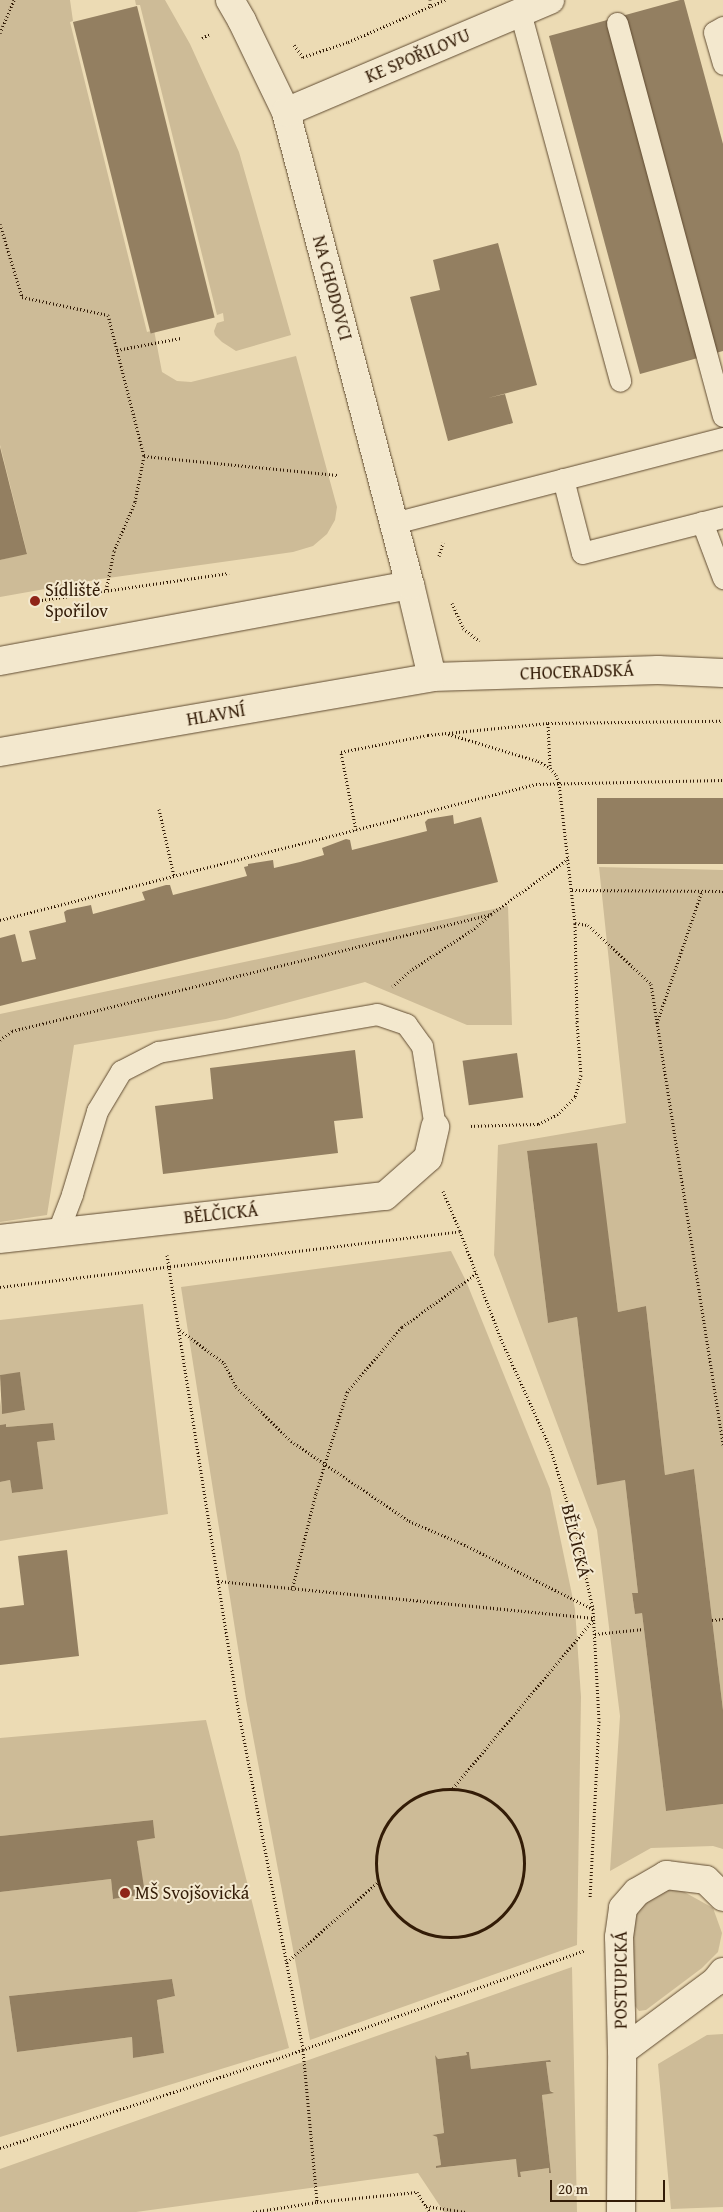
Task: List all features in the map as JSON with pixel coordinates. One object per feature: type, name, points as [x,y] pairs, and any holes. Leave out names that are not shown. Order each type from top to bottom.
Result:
[{"type":"street","name":"KE SPOŘILOVU","points":[[286,112],[550,0]]},
{"type":"street","name":"NA CHODOVCI","points":[[236,10],[286,112],[394,523],[432,677]]},
{"type":"street","points":[[0,661],[410,585]]},
{"type":"street","name":"CHOCERADSKÁ","points":[[432,677],[658,670],[723,673]]},
{"type":"street","name":"HLAVNÍ","points":[[0,752],[432,677]]},
{"type":"street","points":[[428,1158],[435,1127]]},
{"type":"street","name":"BĚLČICKÁ","points":[[0,1238],[385,1196],[428,1158]]},
{"type":"street","name":"POSTUPICKÁ","points":[[621,2212],[622,2051],[619,1937],[623,1908],[637,1892],[666,1875],[706,1880],[723,1897]]},
{"type":"street","name":"POSTUPICKÁ","points":[[622,2051],[716,1982],[723,1972]]},
{"type":"lane","points":[[520,12],[620,381]]},
{"type":"lane","points":[[617,23],[723,416]]},
{"type":"lane","points":[[723,27],[714,32],[723,64]]},
{"type":"lane","points":[[394,523],[723,438]]},
{"type":"lane","points":[[563,479],[582,553],[723,517]]},
{"type":"lane","points":[[702,522],[723,578]]},
{"type":"lane","points":[[58,1231],[72,1194],[97,1111],[121,1072],[158,1052],[377,1014],[406,1024],[422,1046],[435,1127]]},
{"type":"path","points":[[0,33],[14,0]]},
{"type":"path","points":[[430,0],[430,7]]},
{"type":"path","points":[[291,41],[303,57],[348,42],[446,0]]},
{"type":"path","points":[[202,38],[236,10]]},
{"type":"path","points":[[0,224],[22,298],[108,315],[144,456],[135,502],[114,551],[106,591]]},
{"type":"path","points":[[117,350],[181,338]]},
{"type":"path","points":[[144,456],[337,475]]},
{"type":"path","points":[[441,562],[438,554],[442,543],[447,539]]},
{"type":"path","points":[[35,601],[229,573]]},
{"type":"path","points":[[450,596],[462,628],[487,645]]},
{"type":"path","points":[[356,830],[342,752],[445,733],[548,723],[723,721]]},
{"type":"path","points":[[435,1127],[538,1124],[558,1114],[575,1097],[581,1075],[577,1022],[575,923],[559,783],[550,768],[548,723]]},
{"type":"path","points":[[445,733],[538,761],[550,768]]},
{"type":"path","points":[[0,920],[536,784],[723,780]]},
{"type":"path","points":[[159,809],[174,876]]},
{"type":"path","points":[[377,1014],[393,986],[411,970],[475,928],[568,859]]},
{"type":"path","points":[[572,890],[723,891]]},
{"type":"path","points":[[657,1023],[702,891]]},
{"type":"path","points":[[0,1040],[12,1031],[492,914]]},
{"type":"path","points":[[575,923],[588,925],[651,984],[723,1446]]},
{"type":"path","name":"BĚLČICKÁ","points":[[428,1158],[477,1273],[501,1339],[550,1447],[576,1530],[593,1609],[595,1634],[598,1721],[590,1900]]},
{"type":"path","points":[[162,1220],[238,1708],[303,2050],[317,2202]]},
{"type":"path","points":[[0,1287],[460,1231]]},
{"type":"path","points":[[292,1590],[316,1493],[347,1392],[402,1327],[477,1273]]},
{"type":"path","points":[[179,1330],[224,1364],[236,1387],[291,1440],[409,1521],[461,1542],[593,1609]]},
{"type":"path","points":[[218,1581],[292,1590],[594,1618]]},
{"type":"path","points":[[453,1788],[594,1618]]},
{"type":"path","points":[[712,1620],[723,1619]]},
{"type":"path","points":[[595,1634],[644,1628]]},
{"type":"path","points":[[453,1788],[478,1794],[500,1806],[516,1826],[524,1850],[524,1876],[516,1899],[500,1919],[479,1933],[454,1938],[429,1935],[406,1924],[388,1905],[378,1882],[376,1854],[384,1828],[401,1806],[425,1792],[453,1788]]},
{"type":"path","points":[[287,1962],[378,1882]]},
{"type":"path","points":[[0,2148],[303,2050],[587,1950],[587,1940]]},
{"type":"path","points":[[252,2212],[317,2202],[418,2192],[430,2212]]},
{"type":"path","points":[[426,2206],[466,2212]]},
{"type":"shaded area","points":[[0,0],[70,0],[73,21],[70,22],[147,332],[154,330],[162,372],[177,381],[191,382],[296,356],[337,507],[335,520],[327,534],[313,546],[293,552],[101,579],[0,597],[0,560],[27,553],[0,445]]},
{"type":"shaded area","points":[[135,0],[165,0],[190,44],[239,152],[291,335],[236,351],[215,335],[214,331],[217,323],[224,321],[223,313],[217,315],[140,5],[136,5]]},
{"type":"shaded area","points":[[599,867],[723,870],[723,1710],[694,1469],[665,1475],[646,1306],[618,1312],[607,1228],[527,1151],[548,1323],[577,1317],[597,1484],[625,1480],[638,1593],[632,1594],[635,1613],[642,1613],[666,1811],[723,1804],[723,1849],[713,1846],[651,1848],[610,1871],[620,1716],[597,1530],[494,1255],[498,1145],[626,1123]]},
{"type":"shaded area","points":[[508,906],[512,1025],[467,1025],[365,982],[226,1019],[74,1045],[47,1215],[0,1222],[0,1014]]},
{"type":"shaded area","points":[[451,1251],[466,1281],[550,1489],[575,1609],[581,1697],[577,1945],[310,2040],[246,1699],[181,1287]]},
{"type":"shaded area","points":[[143,1304],[168,1514],[0,1541],[0,1482],[10,1480],[12,1493],[42,1489],[37,1442],[55,1440],[53,1423],[6,1427],[6,1424],[0,1425],[0,1399],[2,1413],[25,1410],[20,1373],[0,1375],[0,1320]]},
{"type":"shaded area","name":"MŠ Svojšovická","points":[[206,1720],[289,2048],[0,2137],[0,1892],[111,1879],[113,1899],[144,1894],[137,1841],[155,1837],[153,1820],[0,1836],[0,1738]],"holes":[[[172,1979],[175,1996],[157,2000],[164,2053],[133,2058],[132,2037],[17,2052],[9,1996]]]},
{"type":"shaded area","points":[[677,1888],[713,1908],[722,1933],[718,1952],[702,1968],[646,2010],[639,2011],[631,2001],[629,1939],[637,1912],[656,1893]]},
{"type":"shaded area","points":[[572,1967],[577,2212],[444,2212],[418,2173],[136,2212],[0,2212],[0,2169]],"holes":[[[466,2052],[469,2052],[471,2069],[550,2060],[546,2062],[550,2091],[554,2092],[542,2095],[551,2173],[549,2168],[520,2172],[516,2159],[437,2168],[436,2166],[441,2165],[437,2137],[432,2135],[444,2133],[435,2055],[438,2059],[467,2055]]]},
{"type":"shaded area","points":[[723,2034],[723,2207],[671,2209],[658,2064],[707,2035]]},
{"type":"building","points":[[684,0],[723,144],[723,351],[640,374],[549,36]]},
{"type":"building","points":[[137,6],[215,317],[151,333],[73,22]]},
{"type":"building","points":[[498,243],[537,385],[488,398],[505,394],[513,423],[448,441],[410,297],[440,290],[433,260]]},
{"type":"building","points":[[0,447],[27,554],[0,560]]},
{"type":"building","points":[[597,798],[723,798],[723,864],[597,864]]},
{"type":"building","points":[[453,815],[454,824],[481,817],[498,882],[0,1006],[0,938],[15,934],[22,962],[36,959],[29,931],[66,922],[64,912],[67,910],[91,905],[93,914],[145,900],[142,892],[166,885],[170,885],[173,895],[247,876],[244,867],[248,866],[248,864],[273,860],[274,868],[300,862],[324,855],[322,848],[346,839],[350,840],[352,850],[427,831],[425,822],[428,819]]},
{"type":"building","points":[[355,1050],[363,1118],[334,1121],[338,1153],[163,1174],[155,1106],[213,1099],[210,1068]]},
{"type":"building","points":[[517,1053],[523,1098],[469,1105],[463,1061]]},
{"type":"building","points":[[597,1143],[618,1312],[646,1306],[665,1475],[694,1469],[723,1710],[723,1804],[666,1811],[642,1613],[635,1614],[632,1593],[638,1593],[625,1480],[597,1485],[577,1317],[548,1323],[527,1151]]},
{"type":"building","points":[[20,1372],[25,1410],[2,1414],[0,1375]]},
{"type":"building","points":[[53,1423],[55,1440],[37,1442],[43,1489],[12,1493],[10,1480],[0,1482],[0,1425],[6,1424],[6,1427]]},
{"type":"building","points":[[67,1550],[79,1656],[0,1665],[0,1608],[24,1605],[18,1556]]},
{"type":"building","points":[[153,1820],[155,1838],[137,1841],[145,1894],[113,1899],[111,1879],[0,1892],[0,1836]]},
{"type":"building","points":[[172,1979],[175,1996],[157,2000],[164,2053],[133,2058],[132,2037],[17,2052],[9,1996]]},
{"type":"building","points":[[466,2052],[469,2052],[471,2069],[550,2060],[551,2062],[546,2062],[550,2091],[554,2093],[542,2095],[551,2173],[549,2173],[549,2168],[520,2172],[521,2177],[518,2177],[516,2159],[436,2168],[436,2166],[441,2165],[437,2137],[432,2135],[444,2133],[435,2055],[438,2059],[467,2055]]},
{"type":"place","name":"Sídliště Spořilov","points":[[35,601]]},
{"type":"place","name":"MŠ Svojšovická","points":[[125,1893]]}]
